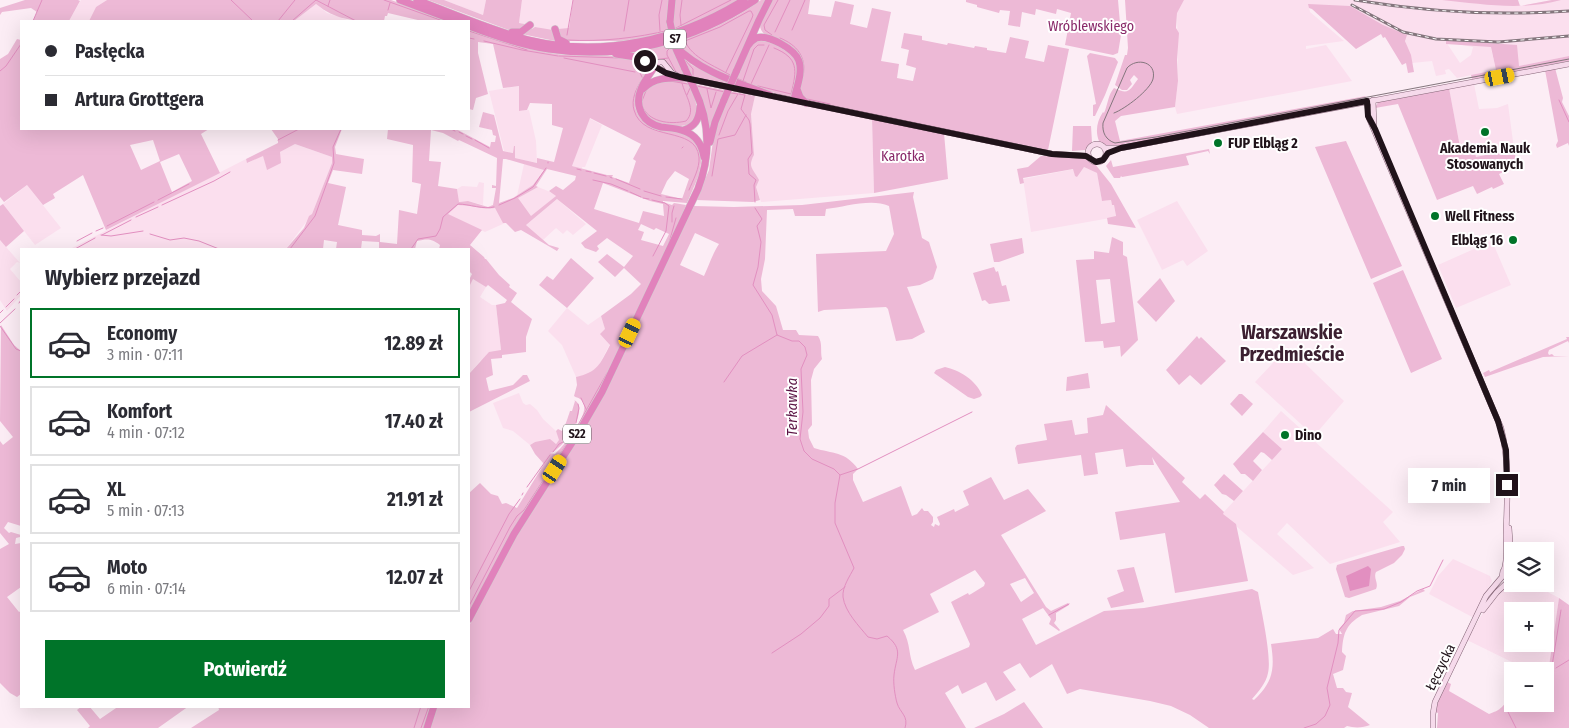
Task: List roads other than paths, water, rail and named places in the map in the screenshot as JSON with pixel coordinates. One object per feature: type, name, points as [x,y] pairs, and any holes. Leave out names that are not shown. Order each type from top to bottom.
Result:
[{"type":"highway","points":[[400,0],[453,20]]},
{"type":"highway","name":"S7","points":[[416,0],[470,20]]},
{"type":"highway","name":"S22","points":[[672,0],[670,22],[675,46],[700,102],[707,128],[707,155]]},
{"type":"highway","name":"S7","points":[[470,20],[531,40],[574,46],[613,46],[657,38],[694,26],[743,0]]},
{"type":"highway","name":"S7","points":[[470,26],[527,45],[548,49],[588,53],[628,50],[668,41],[696,32],[755,0]]},
{"type":"highway","name":"S22","points":[[470,617],[514,534],[602,392],[695,195],[705,167],[715,122],[769,0]]},
{"type":"highway","points":[[759,20],[759,30],[764,38]]},
{"type":"highway","points":[[502,32],[519,33],[530,25]]},
{"type":"highway","points":[[555,29],[556,37],[559,41],[574,46]]},
{"type":"highway","points":[[747,46],[754,39],[764,38],[786,46],[795,54],[800,67],[794,100]]},
{"type":"highway","points":[[675,46],[697,65],[770,95]]},
{"type":"highway","points":[[588,53],[632,56],[655,66],[641,87],[638,106],[646,120],[659,126],[684,130],[694,136],[700,144],[705,167]]},
{"type":"highway","points":[[639,93],[657,80],[688,78]]},
{"type":"highway","points":[[797,86],[798,94],[806,103]]},
{"type":"highway","points":[[684,130],[692,127],[697,122],[700,113],[700,102]]},
{"type":"highway","points":[[427,728],[433,708]]},
{"type":"main road","points":[[655,66],[659,62],[663,62],[672,73],[688,78],[1044,152],[1074,155],[1088,154]]},
{"type":"main road","points":[[1106,151],[1569,64]]},
{"type":"main road","points":[[1370,101],[1375,129],[1501,428],[1507,455],[1508,523],[1506,542]]},
{"type":"main road","points":[[1096,143],[1102,144],[1106,151],[1104,159],[1099,162],[1094,161],[1088,154],[1091,145],[1096,143]]},
{"type":"main road","points":[[1508,523],[1511,542]]},
{"type":"main road","points":[[1502,577],[1504,570]]},
{"type":"main road","name":"Łęczycka","points":[[1432,728],[1435,702],[1488,594],[1502,577]]},
{"type":"main road","name":"Łęczycka","points":[[1477,618],[1492,597],[1504,586]]},
{"type":"waterway","points":[[33,20],[42,0]]},
{"type":"waterway","points":[[231,0],[252,20]]},
{"type":"waterway","points":[[279,20],[295,0]]},
{"type":"waterway","points":[[316,0],[354,20]]},
{"type":"waterway","points":[[293,20],[316,0]]},
{"type":"waterway","points":[[328,6],[330,0]]},
{"type":"waterway","points":[[384,0],[440,20]]},
{"type":"waterway","points":[[567,35],[573,0]]},
{"type":"waterway","points":[[624,31],[629,0]]},
{"type":"waterway","points":[[660,31],[659,15],[662,0]]},
{"type":"waterway","points":[[681,25],[682,0]]},
{"type":"waterway","points":[[674,29],[731,0]]},
{"type":"waterway","points":[[772,35],[765,30],[764,25],[778,0]]},
{"type":"waterway","name":"Terkawka","points":[[775,32],[790,0]]},
{"type":"waterway","points":[[792,30],[805,0]]},
{"type":"waterway","points":[[388,10],[390,3]]},
{"type":"waterway","points":[[726,72],[752,18],[751,11],[720,27],[685,41],[698,57],[730,75]]},
{"type":"waterway","points":[[567,40],[619,39],[670,30]]},
{"type":"waterway","points":[[470,31],[527,50]]},
{"type":"waterway","points":[[470,38],[474,39]]},
{"type":"waterway","points":[[780,38],[796,48],[802,57],[803,76]]},
{"type":"waterway","points":[[484,41],[558,56]]},
{"type":"waterway","points":[[678,45],[686,44]]},
{"type":"waterway","points":[[0,71],[6,66],[20,45]]},
{"type":"waterway","points":[[743,81],[754,49],[758,45],[764,45]]},
{"type":"waterway","name":"Terkawka","points":[[751,84],[769,45]]},
{"type":"waterway","points":[[671,47],[667,51],[667,55],[676,72]]},
{"type":"waterway","points":[[758,86],[791,94],[795,72],[794,66],[788,56],[774,48]]},
{"type":"waterway","points":[[637,54],[653,60],[668,58]]},
{"type":"waterway","points":[[559,56],[621,58]]},
{"type":"waterway","points":[[564,58],[635,72]]},
{"type":"waterway","points":[[685,60],[693,69],[693,75]]},
{"type":"waterway","points":[[646,66],[646,74]]},
{"type":"waterway","points":[[640,73],[643,79]]},
{"type":"waterway","points":[[736,78],[746,82]]},
{"type":"waterway","points":[[641,81],[633,102],[634,110],[639,120],[648,127],[689,141],[696,147],[699,157],[698,165],[689,190]]},
{"type":"waterway","points":[[670,81],[688,84]]},
{"type":"waterway","points":[[642,105],[645,111],[654,119],[673,123],[686,121],[689,117],[690,108],[682,83]]},
{"type":"waterway","points":[[697,86],[725,92]]},
{"type":"waterway","points":[[687,95],[690,88]]},
{"type":"waterway","points":[[707,89],[711,108],[716,92]]},
{"type":"waterway","points":[[642,101],[646,91]]},
{"type":"waterway","points":[[719,135],[728,111],[738,94],[731,93]]},
{"type":"waterway","name":"Terkawka","points":[[739,94],[745,95],[741,109],[750,124],[752,153],[748,159],[749,174],[756,180],[754,185],[755,202]]},
{"type":"waterway","points":[[807,99],[830,104]]},
{"type":"waterway","points":[[1559,100],[1569,122]]},
{"type":"waterway","points":[[712,176],[718,139],[735,135],[746,115]]},
{"type":"waterway","points":[[278,140],[297,130]]},
{"type":"waterway","points":[[291,248],[315,216],[334,163],[333,147],[341,130]]},
{"type":"waterway","points":[[459,132],[463,134]]},
{"type":"waterway","points":[[466,136],[472,139]]},
{"type":"waterway","points":[[475,140],[489,148]]},
{"type":"waterway","points":[[499,205],[533,187],[546,168]]},
{"type":"waterway","points":[[577,169],[581,170]]},
{"type":"waterway","points":[[586,171],[591,172]]},
{"type":"waterway","points":[[162,205],[230,172]]},
{"type":"waterway","points":[[594,173],[606,176]]},
{"type":"waterway","points":[[616,179],[640,189]]},
{"type":"waterway","points":[[593,180],[611,184],[628,191]]},
{"type":"waterway","points":[[158,200],[189,184]]},
{"type":"waterway","points":[[644,191],[661,196]]},
{"type":"waterway","points":[[630,192],[641,197]]},
{"type":"waterway","points":[[666,197],[682,199]]},
{"type":"waterway","points":[[643,198],[649,199]]},
{"type":"waterway","points":[[652,200],[669,206],[666,231],[653,256]]},
{"type":"waterway","points":[[107,226],[154,202]]},
{"type":"waterway","points":[[412,248],[418,239],[436,236],[443,217],[458,204],[486,208],[494,207]]},
{"type":"waterway","points":[[672,222],[674,206]]},
{"type":"waterway","points":[[136,217],[158,207]]},
{"type":"waterway","name":"Terkawka","points":[[755,208],[762,219],[757,226],[761,242],[758,267],[753,285],[772,315],[777,335],[792,341],[799,341],[805,347],[807,355],[801,369],[803,412],[800,439],[804,451],[812,459],[834,469],[840,475],[835,503],[835,523],[854,568],[844,589],[844,603],[868,637],[877,639],[887,636],[896,645],[898,654],[894,675],[894,689],[898,706],[906,720],[905,728]]},
{"type":"waterway","points":[[669,243],[676,218]]},
{"type":"waterway","points":[[102,235],[131,220]]},
{"type":"waterway","points":[[96,231],[103,228]]},
{"type":"waterway","points":[[101,235],[111,236],[143,231]]},
{"type":"waterway","points":[[77,241],[92,233]]},
{"type":"waterway","points":[[150,234],[170,240],[184,238],[199,241],[216,248]]},
{"type":"waterway","points":[[77,248],[95,238]]},
{"type":"waterway","points":[[17,295],[20,292]]},
{"type":"waterway","points":[[6,307],[14,299]]},
{"type":"waterway","points":[[0,323],[15,309]]},
{"type":"waterway","points":[[0,313],[3,310]]},
{"type":"waterway","points":[[0,326],[16,349],[20,351]]},
{"type":"waterway","points":[[724,382],[742,356],[777,335]]},
{"type":"waterway","points":[[470,604],[510,527],[517,516],[524,510],[573,434],[607,373]]},
{"type":"waterway","points":[[581,398],[587,411]]},
{"type":"waterway","points":[[576,423],[578,404]]},
{"type":"waterway","points":[[840,475],[858,469],[972,412]]},
{"type":"waterway","points":[[553,452],[563,442]]},
{"type":"waterway","points":[[527,487],[550,455]]},
{"type":"waterway","points":[[470,589],[509,514],[520,499]]},
{"type":"waterway","points":[[1304,728],[1316,724],[1325,716],[1330,705],[1327,688],[1338,643],[1339,630],[1355,611],[1384,609],[1430,586],[1443,560]]},
{"type":"waterway","points":[[772,653],[801,634],[820,618],[829,606],[829,599],[845,587]]},
{"type":"waterway","points":[[1049,615],[1069,604]]},
{"type":"waterway","points":[[1553,662],[1561,610]]},
{"type":"waterway","points":[[1556,668],[1569,660]]},
{"type":"waterway","points":[[414,728],[420,708]]},
{"type":"waterway","points":[[421,728],[428,708]]},
{"type":"waterway","points":[[1508,712],[1516,728]]},
{"type":"tram line","points":[[1114,113],[1136,99],[1151,83],[1153,79],[1152,69],[1149,65],[1141,62],[1127,68],[1103,123],[1105,136],[1115,143],[1156,137],[1569,59]]},
{"type":"railway","points":[[1355,0],[1462,12],[1569,11]]},
{"type":"railway","points":[[1352,5],[1403,32],[1436,39],[1498,42],[1569,36]]},
{"type":"place","name":"Akademia Nauk Stosowanych","points":[[1485,132]]},
{"type":"place","name":"FUP Elbląg 2","points":[[1218,143]]},
{"type":"place","name":"Well Fitness","points":[[1435,216]]},
{"type":"place","name":"Elbląg 16","points":[[1513,240]]},
{"type":"place","name":"Dino","points":[[1285,435]]},
{"type":"district","name":"Warszawskie Przedmieście","points":[[1292,343]]},
{"type":"park label","name":"Wróblewskiego","points":[[1091,26]]},
{"type":"park label","name":"Karotka","points":[[903,156]]}]
